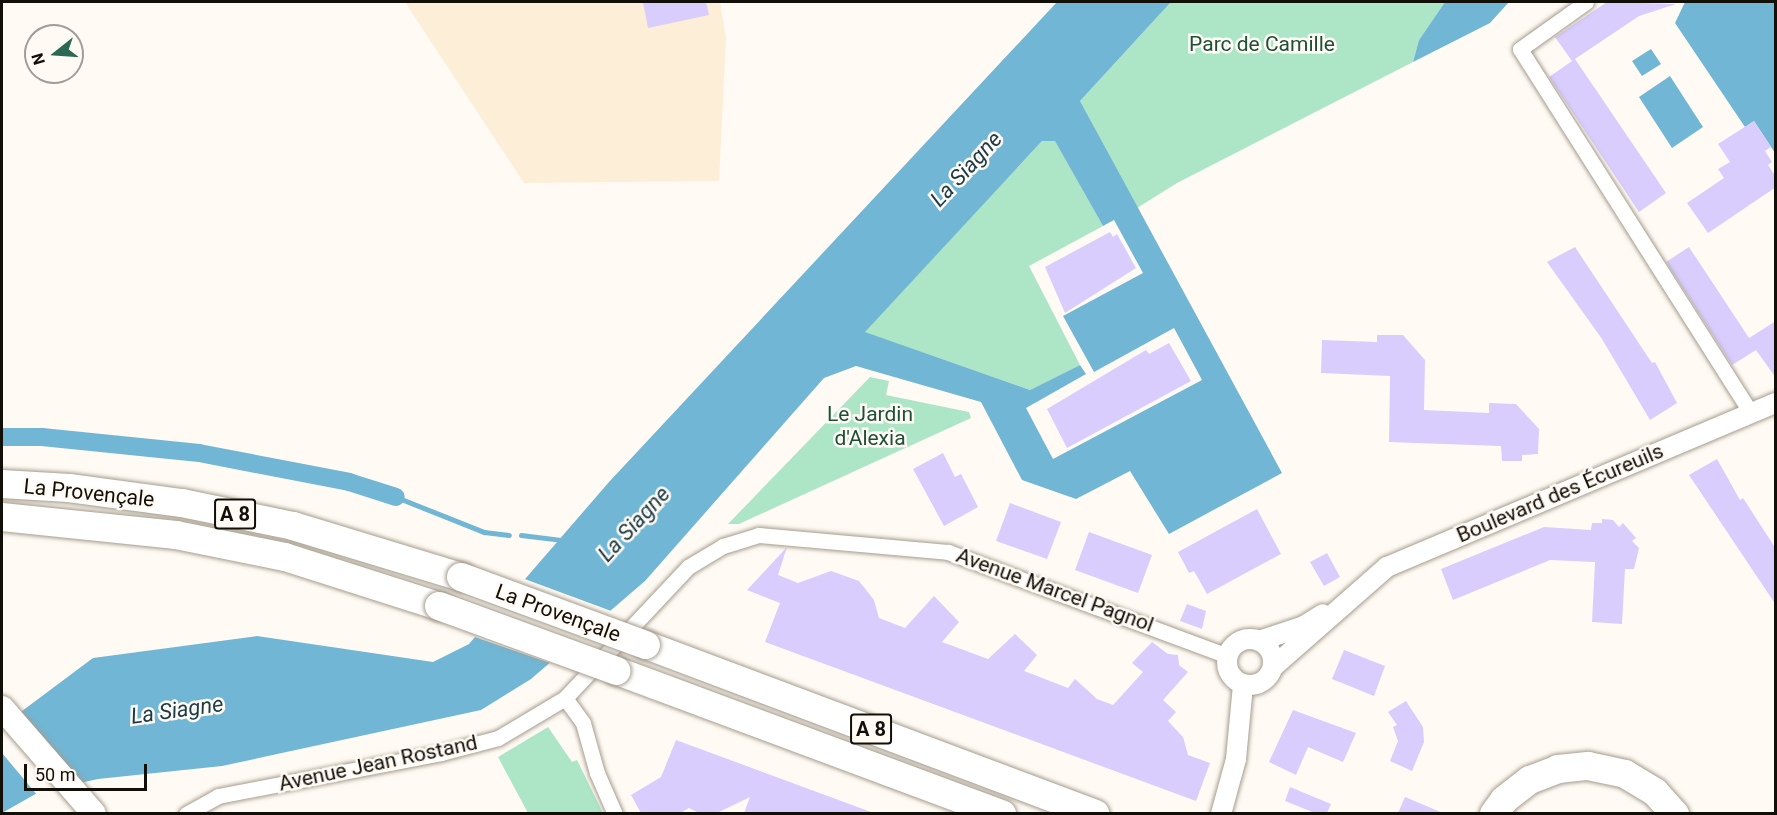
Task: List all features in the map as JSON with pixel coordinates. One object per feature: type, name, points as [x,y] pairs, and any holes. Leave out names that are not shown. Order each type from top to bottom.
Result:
[{"type":"highway","name":"La Provençale","points":[[2,484],[103,493],[260,519],[368,546],[461,577],[1095,813]]},
{"type":"highway","name":"La Provençale","points":[[2,517],[176,535],[285,557],[439,606],[992,811]]},
{"type":"highway","points":[[1494,813],[1504,800],[1530,780],[1558,769],[1588,766],[1625,774],[1655,792],[1675,813]]},
{"type":"highway","points":[[1511,813],[1536,790],[1560,781],[1587,779],[1619,786],[1656,813]]},
{"type":"main road","points":[[2,708],[80,807]]},
{"type":"main road","points":[[2,726],[80,807]]},
{"type":"street","points":[[1586,2],[1520,49],[1751,413]]},
{"type":"street","name":"Boulevard des Écureuils","points":[[1273,667],[1302,645],[1351,596],[1387,567],[1776,403]]},
{"type":"street","name":"Avenue Marcel Pagnol","points":[[565,698],[688,567],[723,546],[765,534],[948,552],[1228,656]]},
{"type":"street","name":"Boulevard des Écureuils","points":[[1259,641],[1304,626],[1351,596]]},
{"type":"street","points":[[1242,641],[1259,641],[1271,652],[1273,667],[1258,684],[1244,685],[1229,670],[1228,656],[1242,641]]},
{"type":"street","points":[[1221,813],[1236,759],[1244,685]]},
{"type":"street","points":[[565,698],[583,723],[597,773],[615,813]]},
{"type":"street","name":"Avenue Jean Rostand","points":[[186,813],[218,796],[441,753],[498,738],[565,698]]},
{"type":"shaded area","points":[[405,2],[720,2],[726,38],[719,181],[524,183]]},
{"type":"green space","name":"Parc de Camille","points":[[1171,2],[1445,2],[1419,40],[1413,62],[1177,183],[1137,208],[1080,101]]},
{"type":"green space","points":[[1055,140],[1103,226],[1029,266],[1080,365],[1030,390],[864,332],[1042,141]]},
{"type":"green space","name":"Le Jardin d'Alexia","points":[[870,377],[889,381],[886,395],[969,412],[971,418],[739,524],[728,524]]},
{"type":"green space","points":[[548,727],[572,762],[577,760],[603,813],[528,813],[498,757]]},
{"type":"water","name":"La Siagne","points":[[1057,2],[1171,2],[1080,101],[1282,473],[1169,534],[1130,471],[1076,499],[1022,480],[981,402],[856,366],[824,378],[645,581],[531,679],[481,710],[222,766],[98,779],[39,792],[2,813],[2,726],[93,658],[257,636],[433,662],[469,644],[609,482]],"holes":[[[1042,141],[1055,141],[1103,226],[1114,220],[1143,273],[1063,316],[1094,372],[1174,328],[1202,380],[1053,459],[1026,408],[1086,374],[1080,365],[1030,390],[865,332]]]},
{"type":"water","points":[[1445,2],[1509,2],[1490,23],[1413,62],[1419,40]]},
{"type":"water","points":[[1685,2],[1775,2],[1775,153],[1754,121],[1745,127],[1675,23]]},
{"type":"water","points":[[1651,49],[1661,64],[1642,76],[1632,61]]},
{"type":"water","points":[[1670,76],[1703,127],[1672,148],[1639,97]]},
{"type":"pier","points":[[522,578],[614,612],[553,664],[472,636]]},
{"type":"pier","points":[[2,722],[81,786],[38,796],[2,753]]},
{"type":"building","points":[[643,2],[706,2],[709,15],[648,28]]},
{"type":"building","points":[[1607,2],[1676,4],[1639,16],[1572,61],[1555,37]]},
{"type":"building","points":[[1575,59],[1666,193],[1639,212],[1549,77]]},
{"type":"building","points":[[1754,121],[1771,147],[1765,151],[1772,162],[1768,165],[1776,177],[1776,187],[1708,233],[1687,203],[1724,178],[1718,169],[1730,162],[1718,144]]},
{"type":"building","points":[[1110,232],[1113,237],[1117,234],[1136,268],[1065,313],[1045,267]]},
{"type":"building","points":[[1575,247],[1652,363],[1655,362],[1677,403],[1650,420],[1602,339],[1547,262]]},
{"type":"building","points":[[1689,247],[1749,338],[1776,321],[1776,378],[1756,350],[1732,365],[1666,262]]},
{"type":"building","points":[[1377,335],[1403,335],[1425,360],[1424,410],[1489,413],[1489,403],[1516,404],[1539,429],[1538,454],[1522,455],[1522,461],[1502,461],[1501,446],[1389,442],[1390,376],[1321,373],[1322,340],[1377,342]]},
{"type":"building","points":[[1169,343],[1191,381],[1067,448],[1047,409],[1146,350],[1149,354]]},
{"type":"building","points":[[943,453],[955,477],[961,474],[978,507],[944,526],[913,469]]},
{"type":"building","points":[[1717,459],[1740,500],[1743,498],[1776,549],[1776,605],[1689,475]]},
{"type":"building","points":[[1010,503],[1061,522],[1047,559],[996,541]]},
{"type":"building","points":[[1257,509],[1281,554],[1207,594],[1194,571],[1189,573],[1178,552]]},
{"type":"building","points":[[1602,519],[1613,520],[1619,527],[1623,523],[1636,538],[1632,541],[1639,548],[1634,569],[1625,569],[1622,624],[1592,622],[1595,562],[1550,560],[1453,600],[1441,569],[1544,527],[1591,530],[1592,523],[1602,523]]},
{"type":"building","points":[[1089,532],[1152,555],[1138,593],[1075,570]]},
{"type":"building","points":[[787,547],[778,575],[798,583],[831,571],[859,581],[874,600],[879,618],[905,628],[934,596],[959,622],[942,642],[988,659],[1015,634],[1037,655],[1024,671],[1068,688],[1075,679],[1097,699],[1113,705],[1143,672],[1132,663],[1152,642],[1168,654],[1178,655],[1179,665],[1188,672],[1163,700],[1176,712],[1168,721],[1183,737],[1188,755],[1210,763],[1196,801],[765,642],[780,603],[747,590]]},
{"type":"building","points":[[1327,553],[1340,577],[1324,586],[1310,562]]},
{"type":"building","points":[[1187,604],[1206,611],[1202,629],[1180,621]]},
{"type":"building","points":[[1344,650],[1385,666],[1374,696],[1332,679]]},
{"type":"building","points":[[1406,701],[1423,727],[1424,742],[1412,771],[1390,761],[1398,741],[1393,727],[1397,725],[1388,712]]},
{"type":"building","points":[[1293,710],[1356,733],[1343,762],[1308,747],[1296,775],[1269,762]]},
{"type":"building","points":[[676,740],[871,812],[744,813],[750,797],[717,813],[699,813],[689,808],[680,813],[641,813],[631,795],[661,777]]},
{"type":"building","points":[[1290,787],[1331,804],[1327,813],[1315,813],[1285,801]]},
{"type":"building","points":[[1405,797],[1443,813],[1398,813]]},
{"type":"waterway","points":[[2,437],[42,437],[199,453],[349,482],[396,497]]},
{"type":"waterway","points":[[396,497],[484,532],[509,535]]},
{"type":"waterway","points":[[521,535],[559,540]]}]
